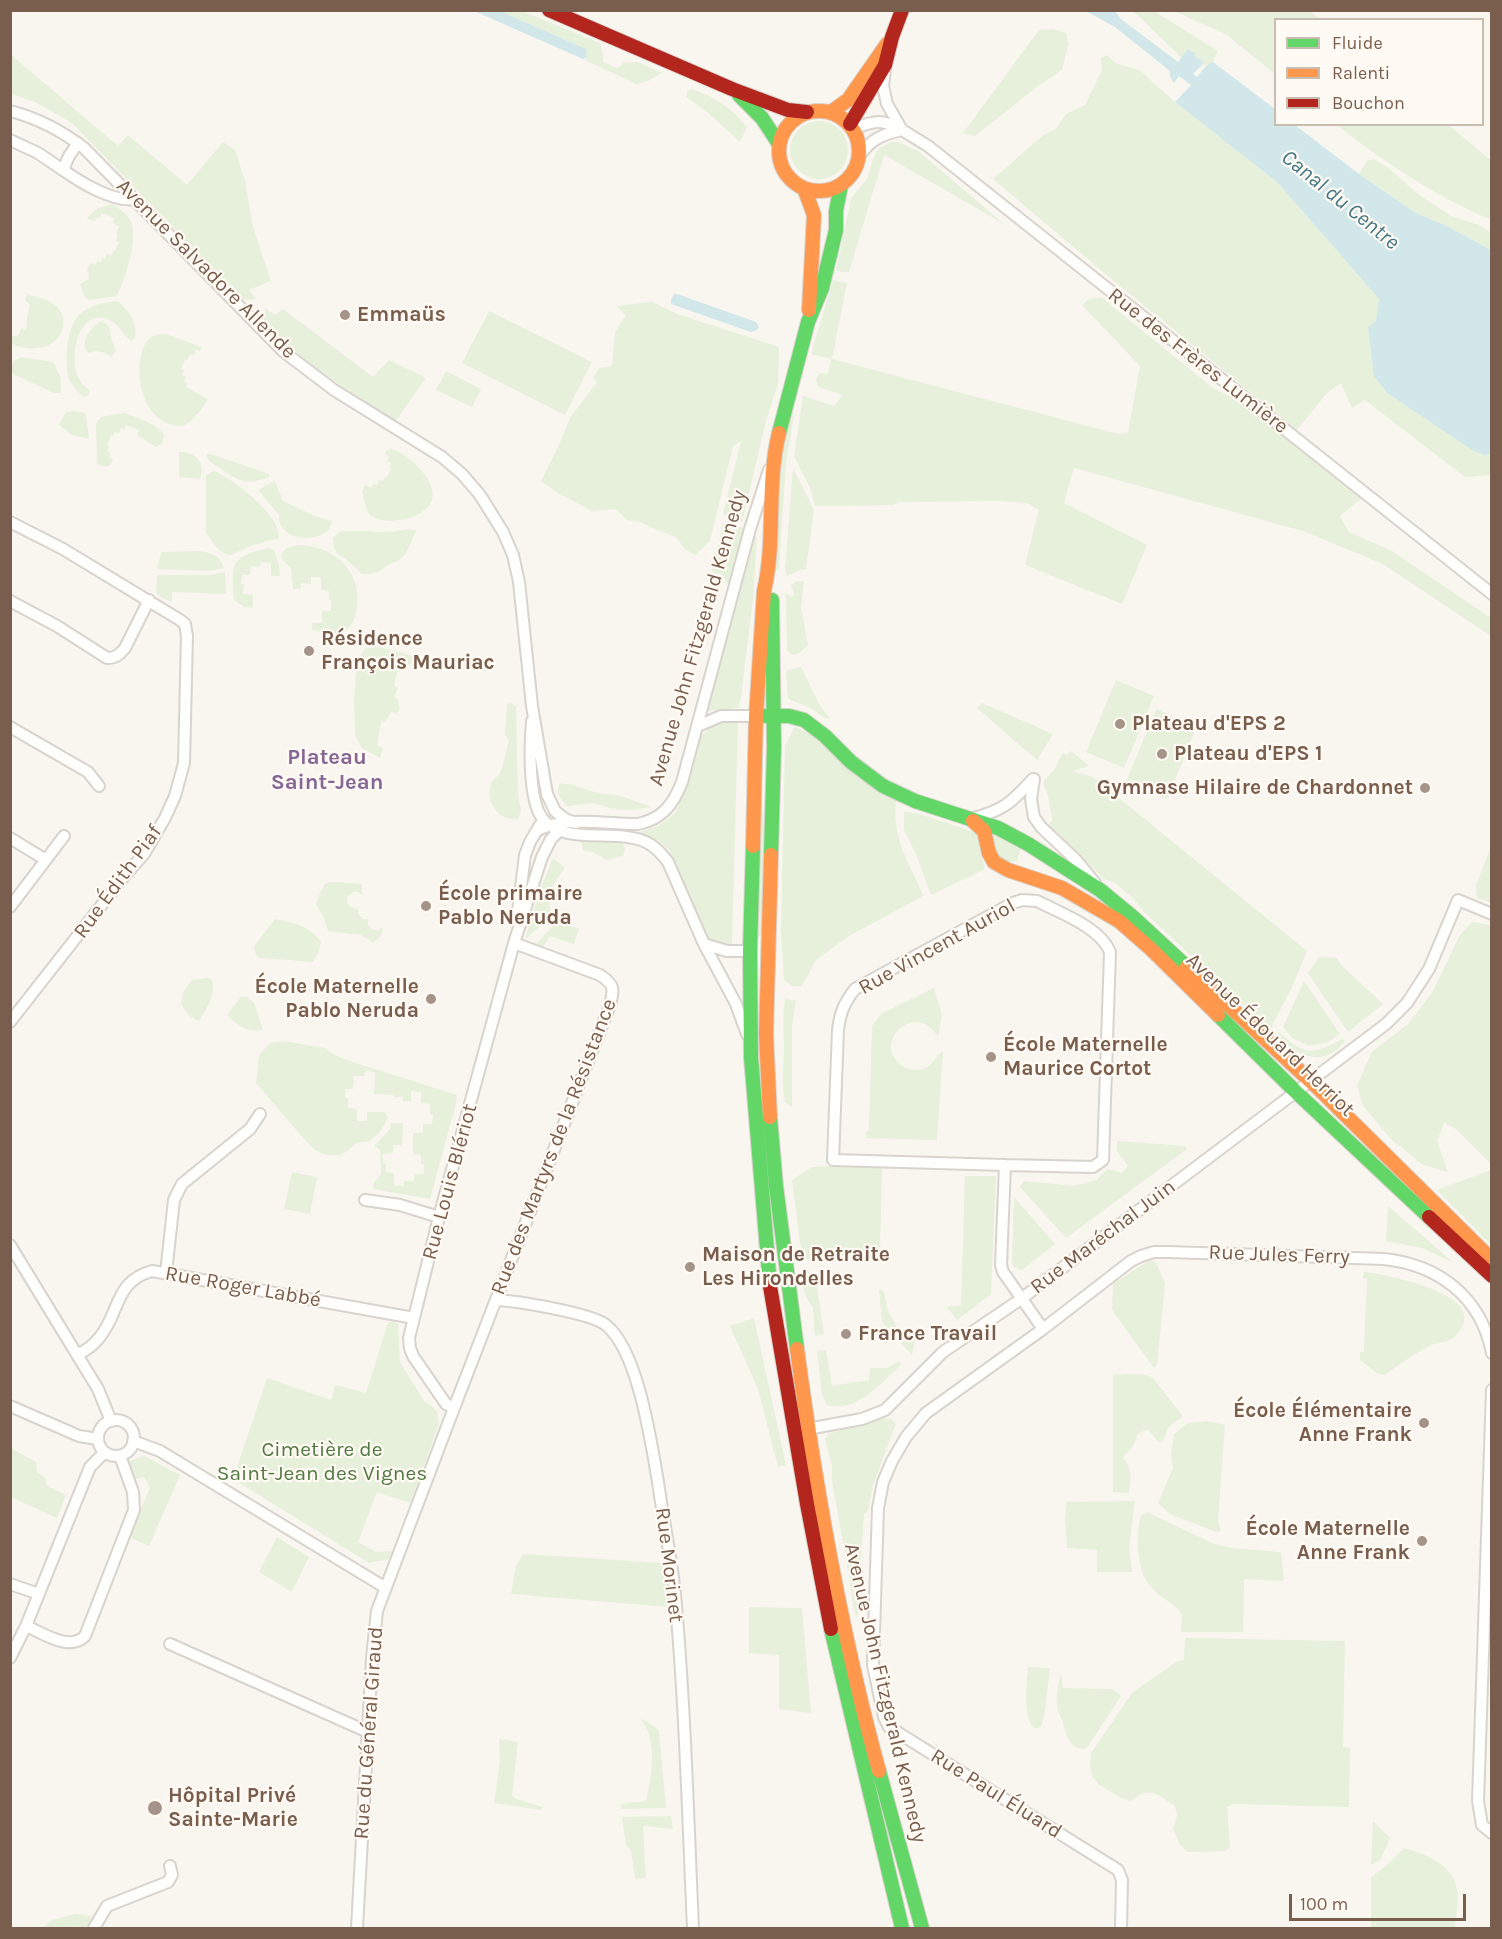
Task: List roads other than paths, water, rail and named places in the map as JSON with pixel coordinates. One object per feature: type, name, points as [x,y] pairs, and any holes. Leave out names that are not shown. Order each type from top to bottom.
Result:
[{"type":"main road","points":[[549,10],[732,89],[788,110],[807,112],[823,110],[844,119],[852,127],[857,138],[859,156],[853,172],[841,185],[822,191],[804,188],[796,184],[784,172],[780,164],[781,137],[788,124],[807,112]]},
{"type":"main road","points":[[852,127],[885,65],[902,10]]},
{"type":"main road","points":[[831,112],[848,100],[892,37]]},
{"type":"main road","points":[[732,89],[758,112],[779,144]]},
{"type":"main road","name":"Avenue John Fitzgerald Kennedy","points":[[841,185],[836,211],[836,230],[822,288],[808,322],[774,455],[768,574],[764,591],[756,716],[750,951],[751,1057],[770,1280],[842,1618],[872,1746],[922,1929]]},
{"type":"main road","name":"Avenue John Fitzgerald Kennedy","points":[[804,188],[812,208],[814,222],[808,322]]},
{"type":"main road","name":"Avenue John Fitzgerald Kennedy","points":[[768,574],[772,591],[774,716],[766,1034],[768,1098],[776,1186],[788,1269],[801,1427],[826,1606],[902,1929]]},
{"type":"main road","name":"Avenue Édouard Herriot","points":[[756,716],[794,717],[804,720],[815,727],[851,762],[883,786],[915,801],[998,828],[1100,890],[1134,918],[1311,1082],[1491,1260]]},
{"type":"main road","points":[[971,819],[984,831],[989,854],[994,862],[1017,868],[1034,869],[1040,866],[1045,855]]},
{"type":"main road","name":"Avenue Édouard Herriot","points":[[994,862],[1008,870],[1062,888],[1119,921],[1151,949],[1296,1092],[1491,1276]]},
{"type":"main road","points":[[750,951],[768,951]]},
{"type":"main road","points":[[762,1203],[772,1204],[776,1210],[784,1239]]},
{"type":"main road","points":[[770,1280],[779,1278],[788,1269]]},
{"type":"street","name":"Rue des Frères Lumière","points":[[885,65],[883,86],[887,104],[902,129]]},
{"type":"street","name":"Avenue Salvadore Allende","points":[[10,111],[46,124],[78,143],[104,166],[284,352],[334,390],[442,458],[462,474],[480,495],[503,532],[515,564],[523,611],[532,706],[550,803],[555,811],[565,819],[576,823]]},
{"type":"street","name":"Rue des Frères Lumière","points":[[852,127],[868,123],[890,123],[928,146],[1491,594]]},
{"type":"street","points":[[859,156],[866,146],[879,136],[902,129]]},
{"type":"street","points":[[10,140],[38,153],[75,179],[113,196],[128,200],[135,199]]},
{"type":"street","points":[[63,170],[78,143]]},
{"type":"street","name":"Avenue John Fitzgerald Kennedy","points":[[576,823],[638,824],[659,817],[668,810],[676,798],[698,726],[750,529],[774,455]]},
{"type":"street","points":[[10,522],[63,549],[149,600],[125,648],[120,655],[114,658],[107,658],[57,626],[10,601]]},
{"type":"street","name":"Rue Édith Piaf","points":[[10,1022],[144,854],[165,818],[180,780],[184,763],[186,719],[186,628],[180,620],[149,600]]},
{"type":"street","name":"Avenue Salvadore Allende","points":[[532,706],[533,792],[545,821]]},
{"type":"street","name":"Avenue Édouard Herriot","points":[[698,726],[721,716],[756,716]]},
{"type":"street","points":[[10,727],[88,772],[99,786]]},
{"type":"street","points":[[971,819],[1005,807],[1034,779],[1032,812],[1041,827],[1076,860],[1100,890]]},
{"type":"street","points":[[545,821],[576,823]]},
{"type":"street","points":[[545,821],[559,831]]},
{"type":"street","name":"Rue Louis Blériot","points":[[514,943],[525,855],[530,842],[545,821]]},
{"type":"street","name":"Avenue John Fitzgerald Kennedy","points":[[559,831],[580,835],[636,838],[659,851],[671,868],[704,944],[736,1004],[745,1026],[751,1057]]},
{"type":"street","name":"Rue Louis Blériot","points":[[454,1408],[446,1404],[413,1356],[410,1338],[439,1217],[514,943],[542,857],[559,831]]},
{"type":"street","points":[[10,907],[64,836]]},
{"type":"street","points":[[10,838],[46,860]]},
{"type":"street","points":[[1045,855],[1054,839]]},
{"type":"street","name":"Rue Vincent Auriol","points":[[1030,900],[1037,901],[1098,934],[1107,943],[1110,952],[1103,1160],[1093,1167],[1005,1165],[833,1160],[839,1016],[844,1003],[855,989],[1013,903],[1030,900]]},
{"type":"street","name":"Rue Maréchal Juin","points":[[801,1427],[852,1416],[884,1402],[911,1383],[943,1352],[1022,1299],[1386,1024],[1407,1003],[1429,969],[1458,900],[1491,914]]},
{"type":"street","name":"Rue des Martyrs de la Résistance","points":[[454,1408],[614,990],[609,981],[600,975],[514,943]]},
{"type":"street","points":[[704,944],[717,950],[750,951]]},
{"type":"street","points":[[166,1273],[174,1200],[182,1184],[250,1129],[260,1114]]},
{"type":"street","points":[[1005,1165],[1001,1265],[1003,1272],[1043,1329]]},
{"type":"street","points":[[365,1200],[400,1205],[439,1217]]},
{"type":"street","points":[[10,1245],[98,1389],[111,1421]]},
{"type":"street","name":"Rue Jules Ferry","points":[[1043,1329],[1131,1261],[1154,1252],[1384,1259],[1405,1261],[1423,1267],[1459,1291],[1479,1318],[1491,1353]]},
{"type":"street","name":"Rue Roger Labbé","points":[[76,1355],[89,1348],[99,1338],[126,1286],[142,1274],[152,1271],[414,1318]]},
{"type":"street","name":"Rue Morinet","points":[[496,1300],[579,1314],[606,1324],[617,1337],[627,1357],[641,1396],[654,1457],[675,1592],[693,1929]]},
{"type":"street","name":"Rue Paul Éluard","points":[[1043,1329],[926,1413],[906,1437],[892,1461],[883,1482],[878,1508],[873,1665],[884,1717],[889,1727],[1118,1870],[1122,1880],[1121,1929]]},
{"type":"street","points":[[1491,1390],[1478,1801],[1482,1825],[1491,1833]]},
{"type":"street","points":[[10,1406],[79,1436],[98,1439]]},
{"type":"street","name":"Rue du Général Giraud","points":[[357,1929],[374,1633],[378,1611],[454,1408]]},
{"type":"street","points":[[111,1421],[124,1423],[130,1428],[134,1441],[131,1448],[120,1456],[112,1456],[105,1452],[99,1444],[98,1439],[103,1426],[111,1421]]},
{"type":"street","points":[[134,1441],[160,1451],[386,1588]]},
{"type":"street","points":[[10,1658],[26,1626],[90,1467],[105,1452]]},
{"type":"street","points":[[26,1626],[68,1644],[81,1640],[85,1636],[134,1510],[133,1492],[120,1456]]},
{"type":"street","points":[[10,1584],[39,1594]]},
{"type":"street","points":[[170,1644],[368,1732]]},
{"type":"street","points":[[94,1929],[107,1906],[168,1882],[172,1875],[170,1866]]},
{"type":"water","points":[[474,11],[500,11],[586,49],[587,57],[583,59]]},
{"type":"water","name":"Canal du Centre","points":[[1086,11],[1115,11],[1121,19],[1178,62],[1188,49],[1202,60],[1203,64],[1193,74],[1197,77],[1206,66],[1213,62],[1274,108],[1274,126],[1296,126],[1359,174],[1416,213],[1449,227],[1491,250],[1491,454],[1484,455],[1472,450],[1387,393],[1374,376],[1368,327],[1376,321],[1379,299],[1277,182],[1175,102],[1191,85],[1179,76],[1174,83],[1170,71],[1115,27]]},
{"type":"water","points":[[674,294],[756,322],[759,327],[751,332],[671,304]]},
{"type":"place","name":"Emmaüs","points":[[345,315]]},
{"type":"place","name":"Résidence François Mauriac","points":[[309,651]]},
{"type":"place","name":"Plateau d'EPS 2","points":[[1120,724]]},
{"type":"place","name":"Plateau d'EPS 1","points":[[1162,754]]},
{"type":"place","name":"Gymnase Hilaire de Chardonnet","points":[[1425,788]]},
{"type":"place","name":"École primaire Pablo Neruda","points":[[426,906]]},
{"type":"place","name":"École Maternelle Pablo Neruda","points":[[431,999]]},
{"type":"place","name":"École Maternelle Maurice Cortot","points":[[991,1057]]},
{"type":"place","name":"Maison de Retraite Les Hirondelles","points":[[690,1267]]},
{"type":"place","name":"France Travail","points":[[846,1334]]},
{"type":"place","name":"École Élémentaire Anne Frank","points":[[1424,1423]]},
{"type":"place","name":"École Maternelle Anne Frank","points":[[1422,1541]]},
{"type":"place","name":"Hôpital Privé Sainte-Marie","points":[[155,1808]]},
{"type":"district","name":"Plateau Saint-Jean","points":[[327,770]]},
{"type":"park label","name":"Cimetière de Saint-Jean des Vignes","points":[[322,1462]]}]
